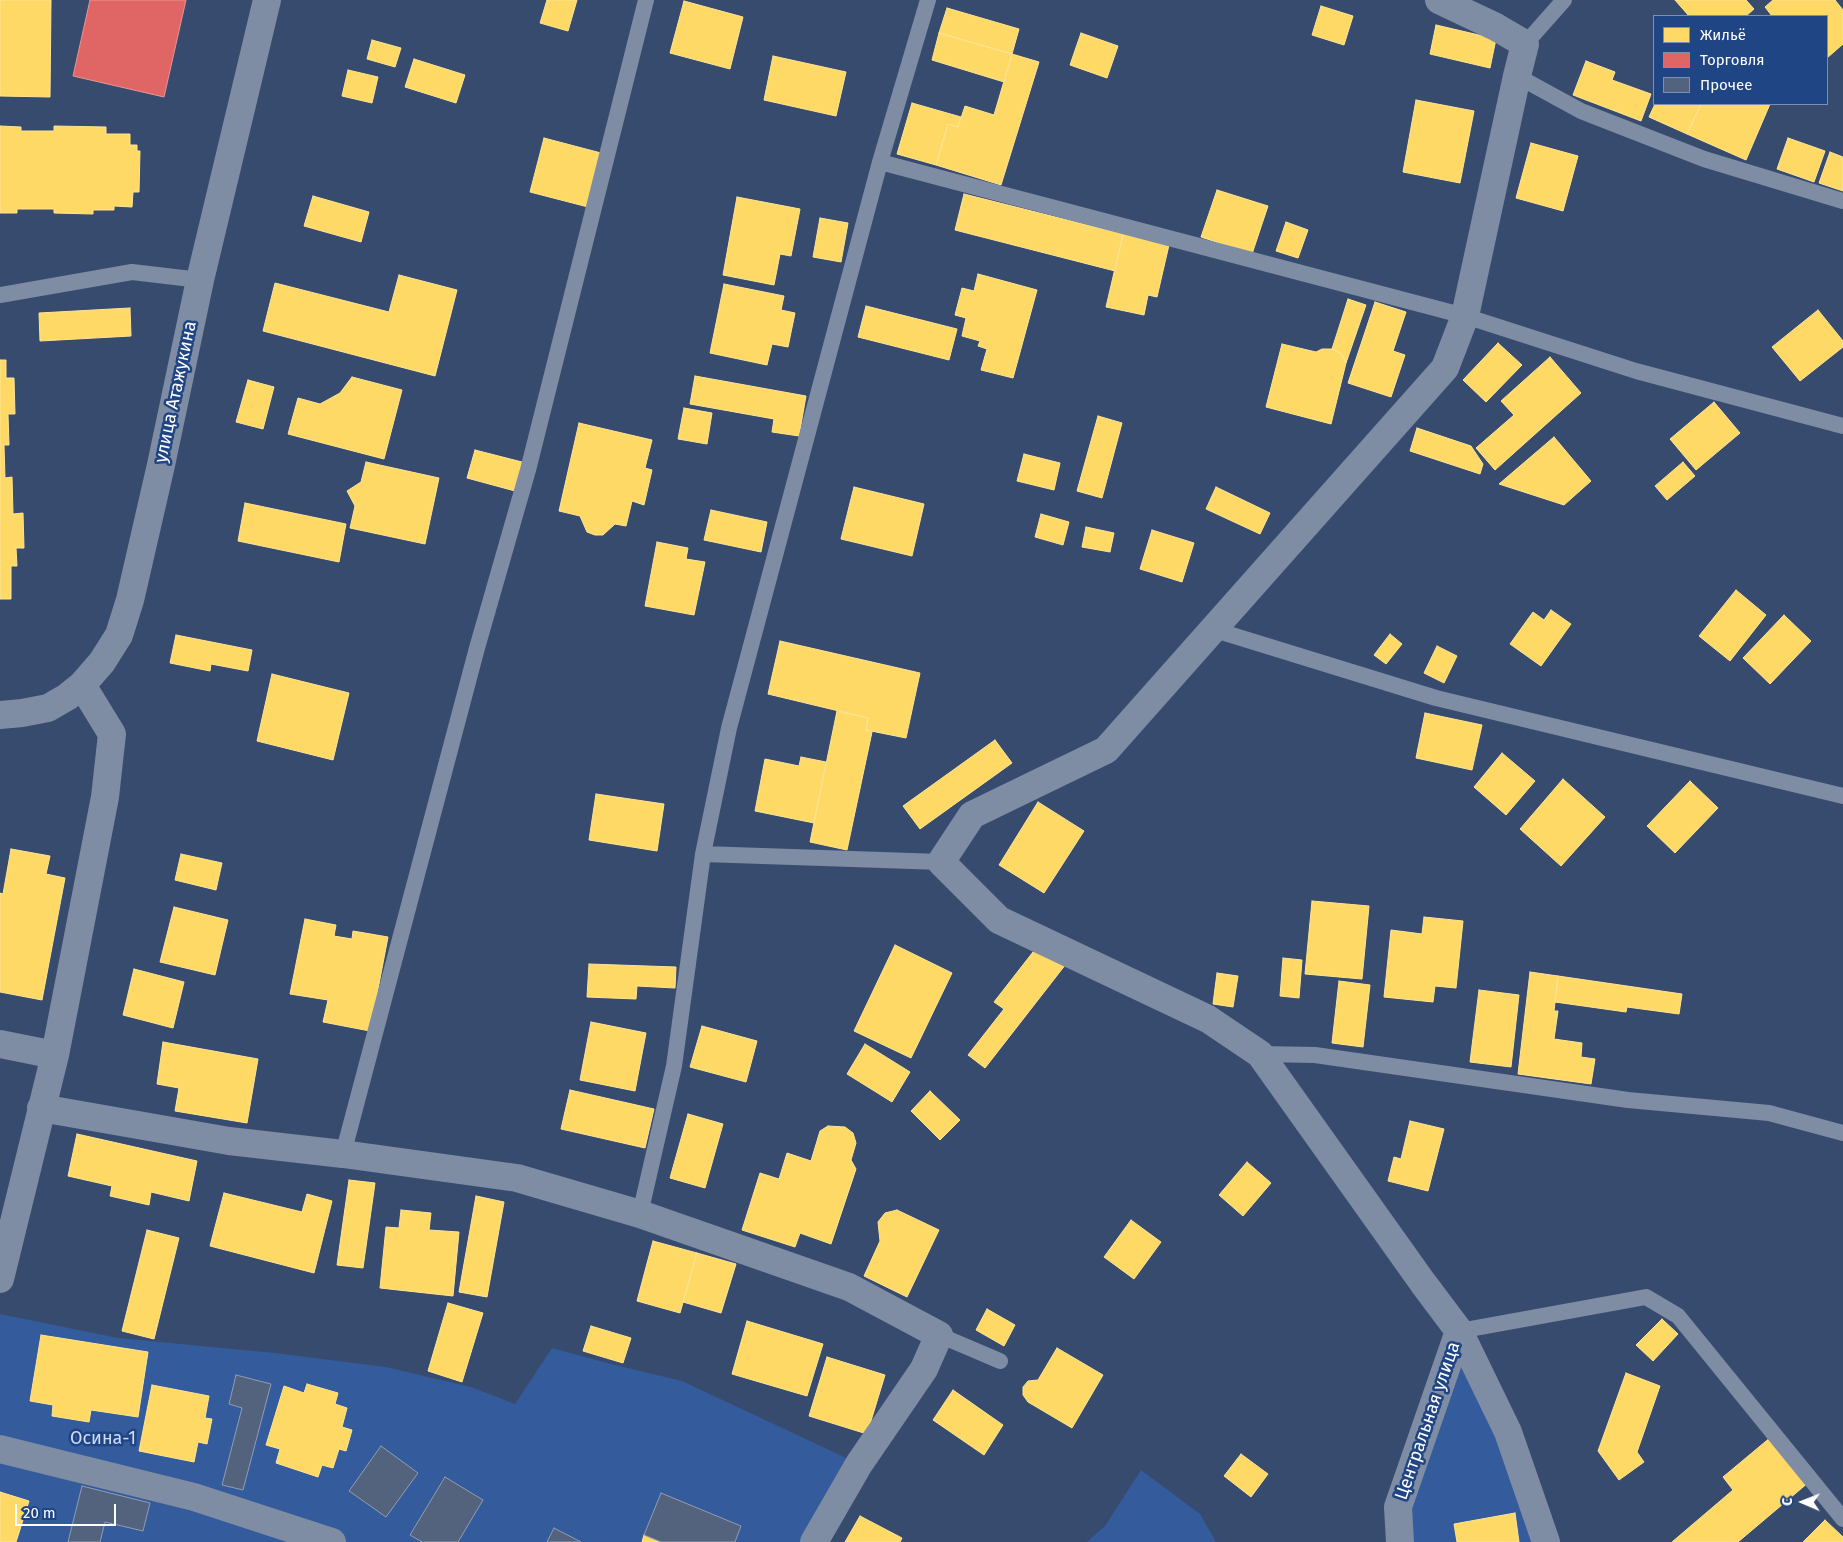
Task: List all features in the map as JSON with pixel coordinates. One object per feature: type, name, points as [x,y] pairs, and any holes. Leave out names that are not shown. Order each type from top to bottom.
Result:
[{"type":"street","name":"улица Атажукина","points":[[0,714],[22,713],[48,708],[82,686],[102,662],[119,635],[130,600],[200,280],[267,0]]},
{"type":"street","points":[[1438,0],[1496,27],[1525,44],[1516,76],[1465,316],[1445,368],[1106,750],[972,815],[941,862],[999,920],[1208,1019],[1260,1054],[1459,1331],[1508,1432],[1546,1542]]},
{"type":"street","points":[[0,1279],[55,1055],[105,797],[112,734],[82,686]]},
{"type":"street","points":[[0,1044],[55,1055]]},
{"type":"street","points":[[41,1108],[229,1141],[343,1154],[516,1178],[640,1214],[849,1287],[939,1335],[924,1369],[864,1456],[814,1542]]},
{"type":"street","name":"Центральная улица","points":[[1400,1542],[1398,1507],[1459,1331]]},
{"type":"street","points":[[0,1449],[194,1497],[332,1542]]},
{"type":"lane","points":[[343,1154],[475,658],[528,470],[646,0]]},
{"type":"lane","points":[[640,1214],[674,1066],[703,854],[730,728],[880,162],[928,0]]},
{"type":"lane","points":[[1525,44],[1564,0]]},
{"type":"lane","points":[[1516,76],[1581,111],[1704,159],[1843,201]]},
{"type":"lane","points":[[880,162],[1465,316],[1636,371],[1843,426]]},
{"type":"lane","points":[[0,295],[132,272],[200,280]]},
{"type":"lane","points":[[1212,629],[1436,698],[1843,796]]},
{"type":"lane","points":[[703,854],[941,862]]},
{"type":"lane","points":[[1260,1054],[1315,1054],[1628,1100],[1769,1113],[1843,1133]]},
{"type":"lane","points":[[1459,1331],[1646,1297],[1678,1316],[1843,1519]]},
{"type":"lane","points":[[939,1335],[1000,1361]]},
{"type":"green space","name":"Осина-1","points":[[0,1314],[118,1338],[275,1353],[386,1367],[471,1387],[515,1404],[552,1348],[682,1381],[859,1464],[827,1542],[0,1542]]},
{"type":"green space","points":[[1459,1331],[1546,1542],[1400,1542]]},
{"type":"green space","points":[[1141,1470],[1200,1514],[1216,1542],[1087,1542],[1105,1526]]},
{"type":"building: Жильё","points":[[0,0],[51,0],[50,97],[0,96]]},
{"type":"building: Жильё","points":[[547,0],[577,0],[568,31],[540,23]]},
{"type":"building: Жильё","points":[[1675,0],[1746,0],[1754,9],[1747,15],[1688,15]]},
{"type":"building: Жильё","points":[[1773,0],[1835,0],[1843,10],[1843,44],[1828,57],[1828,15],[1771,15],[1765,7]]},
{"type":"building: Жильё","points":[[684,1],[743,17],[730,69],[670,53]]},
{"type":"building: Жильё","points":[[1321,6],[1353,16],[1344,45],[1312,35]]},
{"type":"building: Жильё","points":[[947,8],[1019,29],[1012,54],[939,33]]},
{"type":"building: Жильё","points":[[1436,25],[1496,39],[1490,68],[1430,54]]},
{"type":"building: Жильё","points":[[939,33],[1012,54],[1004,82],[932,60]]},
{"type":"building: Жильё","points":[[1081,33],[1118,46],[1107,78],[1070,65]]},
{"type":"building: Жильё","points":[[372,40],[401,48],[395,67],[367,59]]},
{"type":"building: Жильё","points":[[1012,54],[1039,62],[1001,185],[936,165],[948,124],[958,127],[965,106],[994,115]]},
{"type":"building: Жильё","points":[[773,56],[846,72],[836,116],[764,100]]},
{"type":"building: Жильё","points":[[414,59],[465,75],[456,103],[405,87]]},
{"type":"building: Жильё","points":[[1586,61],[1615,72],[1612,80],[1651,94],[1641,121],[1573,95]]},
{"type":"building: Жильё","points":[[348,70],[378,77],[372,103],[342,96]]},
{"type":"building: Жильё","points":[[1416,100],[1474,111],[1460,183],[1403,172]]},
{"type":"building: Жильё","points":[[912,103],[961,117],[958,127],[948,124],[936,165],[897,154]]},
{"type":"building: Жильё","points":[[1655,105],[1701,105],[1687,134],[1649,117]]},
{"type":"building: Жильё","points":[[1701,105],[1770,105],[1746,160],[1687,134]]},
{"type":"building: Жильё","points":[[0,126],[21,127],[21,131],[54,131],[54,126],[106,127],[106,134],[130,134],[130,145],[137,145],[137,151],[140,151],[139,192],[133,192],[132,207],[114,206],[114,210],[93,210],[93,214],[54,213],[54,209],[17,209],[17,213],[0,213]]},
{"type":"building: Жильё","points":[[544,138],[601,153],[588,207],[530,192]]},
{"type":"building: Жильё","points":[[1788,138],[1825,151],[1814,182],[1777,169]]},
{"type":"building: Жильё","points":[[1531,143],[1578,156],[1563,211],[1516,198]]},
{"type":"building: Жильё","points":[[1830,152],[1843,157],[1843,191],[1819,183]]},
{"type":"building: Жильё","points":[[1217,190],[1268,206],[1252,254],[1201,237]]},
{"type":"building: Жильё","points":[[964,194],[1123,234],[1115,271],[955,230]]},
{"type":"building: Жильё","points":[[313,196],[369,212],[361,242],[304,226]]},
{"type":"building: Жильё","points":[[737,197],[800,209],[791,256],[780,254],[774,285],[723,275]]},
{"type":"building: Жильё","points":[[820,218],[848,223],[841,262],[813,257]]},
{"type":"building: Жильё","points":[[1286,222],[1308,230],[1298,258],[1276,251]]},
{"type":"building: Жильё","points":[[1123,234],[1169,245],[1157,297],[1148,295],[1144,315],[1106,307]]},
{"type":"building: Жильё","points":[[978,274],[1037,290],[1013,378],[981,370],[987,349],[978,346],[980,341],[962,336],[966,318],[955,315],[962,288],[974,291]]},
{"type":"building: Жильё","points":[[399,275],[457,290],[435,376],[263,331],[275,283],[389,312]]},
{"type":"building: Жильё","points":[[724,284],[784,296],[781,310],[795,313],[788,347],[772,344],[767,365],[710,353]]},
{"type":"building: Жильё","points":[[1348,299],[1366,305],[1346,363],[1342,354],[1332,349]]},
{"type":"building: Жильё","points":[[1375,302],[1406,312],[1393,351],[1405,355],[1391,397],[1348,383]]},
{"type":"building: Жильё","points":[[866,306],[957,329],[949,360],[858,337]]},
{"type":"building: Жильё","points":[[130,308],[131,336],[40,341],[39,313]]},
{"type":"building: Жильё","points":[[1818,310],[1843,341],[1843,347],[1800,381],[1772,347]]},
{"type":"building: Жильё","points":[[1498,343],[1522,365],[1486,402],[1463,380]]},
{"type":"building: Жильё","points":[[1282,344],[1316,352],[1322,349],[1332,349],[1342,354],[1346,363],[1331,424],[1266,407]]},
{"type":"building: Жильё","points":[[1550,357],[1581,393],[1495,470],[1476,448],[1514,415],[1501,401]]},
{"type":"building: Жильё","points":[[0,360],[6,360],[6,378],[14,378],[15,414],[8,414],[9,445],[4,445],[5,478],[12,477],[13,514],[23,513],[24,548],[16,548],[17,566],[11,566],[11,599],[0,599]]},
{"type":"building: Жильё","points":[[695,376],[806,396],[799,436],[772,432],[774,419],[690,404]]},
{"type":"building: Жильё","points":[[352,377],[402,390],[384,459],[288,434],[298,398],[320,404],[340,393]]},
{"type":"building: Жильё","points":[[248,380],[274,387],[263,429],[236,422]]},
{"type":"building: Жильё","points":[[1714,402],[1740,433],[1696,470],[1670,439]]},
{"type":"building: Жильё","points":[[684,408],[712,413],[707,444],[678,439]]},
{"type":"building: Жильё","points":[[1098,416],[1122,423],[1102,498],[1077,491]]},
{"type":"building: Жильё","points":[[579,423],[652,440],[645,468],[652,470],[644,505],[632,501],[626,526],[615,524],[603,535],[587,532],[580,516],[559,511]]},
{"type":"building: Жильё","points":[[1417,428],[1471,446],[1483,464],[1480,474],[1410,451]]},
{"type":"building: Жильё","points":[[1554,437],[1591,481],[1564,505],[1499,484]]},
{"type":"building: Жильё","points":[[475,450],[522,462],[515,491],[467,478]]},
{"type":"building: Жильё","points":[[1024,454],[1060,463],[1054,490],[1017,481]]},
{"type":"building: Жильё","points":[[366,462],[439,478],[425,544],[350,528],[355,506],[347,491],[361,482]]},
{"type":"building: Жильё","points":[[1683,462],[1695,476],[1667,500],[1655,486]]},
{"type":"building: Жильё","points":[[854,487],[924,504],[912,556],[841,539]]},
{"type":"building: Жильё","points":[[1216,487],[1270,513],[1260,534],[1206,509]]},
{"type":"building: Жильё","points":[[245,503],[346,524],[339,562],[238,541]]},
{"type":"building: Жильё","points":[[711,510],[767,522],[761,552],[704,540]]},
{"type":"building: Жильё","points":[[1041,514],[1069,522],[1063,545],[1035,537]]},
{"type":"building: Жильё","points":[[1086,527],[1114,533],[1110,552],[1082,547]]},
{"type":"building: Жильё","points":[[1152,530],[1194,543],[1182,582],[1140,569]]},
{"type":"building: Жильё","points":[[657,542],[688,548],[686,559],[705,562],[694,615],[645,606]]},
{"type":"building: Жильё","points":[[1736,590],[1766,615],[1730,661],[1699,636]]},
{"type":"building: Жильё","points":[[1551,610],[1571,624],[1541,666],[1510,644],[1533,612],[1544,620]]},
{"type":"building: Жильё","points":[[1784,615],[1811,641],[1770,684],[1743,658]]},
{"type":"building: Жильё","points":[[1390,634],[1402,644],[1386,664],[1374,655]]},
{"type":"building: Жильё","points":[[176,635],[252,650],[248,671],[211,664],[210,671],[170,663]]},
{"type":"building: Жильё","points":[[780,641],[920,673],[906,738],[866,730],[868,718],[768,694]]},
{"type":"building: Жильё","points":[[1437,646],[1457,656],[1444,683],[1424,673]]},
{"type":"building: Жильё","points":[[272,674],[349,693],[333,760],[257,741]]},
{"type":"building: Жильё","points":[[837,711],[868,718],[866,730],[872,732],[847,850],[810,842]]},
{"type":"building: Жильё","points":[[1425,713],[1482,725],[1472,770],[1416,758]]},
{"type":"building: Жильё","points":[[995,740],[1012,763],[920,829],[903,806]]},
{"type":"building: Жильё","points":[[1502,753],[1535,781],[1506,815],[1474,787]]},
{"type":"building: Жильё","points":[[801,757],[826,762],[814,823],[755,811],[765,759],[799,766]]},
{"type":"building: Жильё","points":[[1563,779],[1605,817],[1561,866],[1520,829]]},
{"type":"building: Жильё","points":[[1690,781],[1718,808],[1675,853],[1647,826]]},
{"type":"building: Жильё","points":[[596,794],[664,804],[657,851],[589,840]]},
{"type":"building: Жильё","points":[[1038,802],[1084,831],[1044,893],[999,865]]},
{"type":"building: Жильё","points":[[11,849],[50,856],[46,874],[65,878],[42,1000],[0,992],[0,893],[3,894]]},
{"type":"building: Жильё","points":[[181,854],[222,863],[216,890],[175,880]]},
{"type":"building: Жильё","points":[[1312,901],[1369,906],[1362,979],[1305,974]]},
{"type":"building: Жильё","points":[[174,907],[228,920],[215,975],[160,962]]},
{"type":"building: Жильё","points":[[1424,917],[1463,921],[1456,988],[1435,986],[1433,1002],[1384,997],[1391,930],[1422,934]]},
{"type":"building: Жильё","points":[[305,919],[336,925],[334,936],[352,939],[353,931],[388,937],[370,1031],[323,1022],[328,1000],[290,994]]},
{"type":"building: Жильё","points":[[1040,943],[1066,964],[985,1068],[968,1055],[1004,1009],[994,1002]]},
{"type":"building: Жильё","points":[[895,945],[952,973],[911,1058],[854,1031]]},
{"type":"building: Жильё","points":[[1283,958],[1302,960],[1299,998],[1280,996]]},
{"type":"building: Жильё","points":[[589,964],[676,967],[675,988],[637,986],[636,999],[587,997]]},
{"type":"building: Жильё","points":[[134,969],[184,982],[173,1028],[123,1015]]},
{"type":"building: Жильё","points":[[1530,972],[1558,976],[1554,1011],[1558,1011],[1554,1039],[1582,1043],[1581,1057],[1595,1059],[1591,1084],[1518,1074]]},
{"type":"building: Жильё","points":[[1217,973],[1238,976],[1233,1007],[1213,1004]]},
{"type":"building: Жильё","points":[[1558,976],[1682,994],[1679,1014],[1627,1007],[1626,1012],[1555,1002]]},
{"type":"building: Жильё","points":[[1339,981],[1370,985],[1363,1047],[1332,1043]]},
{"type":"building: Жильё","points":[[1479,990],[1519,995],[1511,1067],[1470,1062]]},
{"type":"building: Жильё","points":[[591,1022],[646,1033],[635,1091],[580,1080]]},
{"type":"building: Жильё","points":[[702,1026],[757,1041],[746,1082],[690,1067]]},
{"type":"building: Жильё","points":[[163,1042],[258,1059],[247,1123],[175,1111],[179,1088],[157,1084]]},
{"type":"building: Жильё","points":[[865,1044],[910,1072],[892,1102],[847,1074]]},
{"type":"building: Жильё","points":[[570,1090],[654,1109],[645,1148],[561,1129]]},
{"type":"building: Жильё","points":[[930,1091],[960,1120],[940,1140],[911,1111]]},
{"type":"building: Жильё","points":[[688,1114],[723,1124],[705,1188],[670,1178]]},
{"type":"building: Жильё","points":[[1410,1121],[1444,1129],[1428,1191],[1388,1181],[1394,1157],[1401,1159]]},
{"type":"building: Жильё","points":[[828,1126],[845,1127],[853,1133],[856,1143],[851,1160],[856,1169],[831,1244],[800,1233],[795,1247],[742,1230],[760,1173],[779,1179],[787,1153],[811,1161],[820,1131]]},
{"type":"building: Жильё","points":[[77,1134],[197,1161],[189,1201],[151,1192],[149,1205],[110,1196],[112,1186],[68,1176]]},
{"type":"building: Жильё","points":[[1247,1162],[1271,1183],[1243,1216],[1219,1195]]},
{"type":"building: Жильё","points":[[349,1180],[375,1183],[363,1268],[337,1265]]},
{"type":"building: Жильё","points":[[224,1193],[302,1212],[307,1194],[332,1201],[314,1273],[210,1246]]},
{"type":"building: Жильё","points":[[476,1196],[504,1202],[487,1297],[459,1292]]},
{"type":"building: Жильё","points":[[401,1210],[431,1213],[429,1230],[459,1232],[453,1296],[380,1288],[386,1227],[399,1228]]},
{"type":"building: Жильё","points":[[897,1210],[939,1230],[907,1297],[864,1276],[880,1241],[878,1222],[885,1213]]},
{"type":"building: Жильё","points":[[1131,1220],[1161,1242],[1134,1279],[1104,1257]]},
{"type":"building: Жильё","points":[[147,1230],[179,1238],[154,1339],[122,1331]]},
{"type":"building: Жильё","points":[[653,1241],[697,1253],[680,1313],[637,1301]]},
{"type":"building: Жильё","points":[[697,1253],[736,1264],[721,1313],[683,1302]]},
{"type":"building: Жильё","points":[[448,1303],[483,1313],[462,1382],[428,1371]]},
{"type":"building: Жильё","points":[[987,1309],[1015,1325],[1004,1346],[976,1330]]},
{"type":"building: Жильё","points":[[1662,1319],[1678,1334],[1653,1361],[1636,1345]]},
{"type":"building: Жильё","points":[[747,1321],[823,1344],[807,1396],[732,1374]]},
{"type":"building: Жильё","points":[[591,1326],[631,1338],[623,1363],[583,1351]]},
{"type":"building: Жильё","points":[[41,1335],[148,1352],[138,1417],[91,1410],[89,1422],[52,1416],[53,1405],[30,1401]]},
{"type":"building: Жильё","points":[[1057,1348],[1103,1375],[1072,1428],[1028,1402],[1023,1395],[1023,1387],[1028,1381],[1038,1380]]},
{"type":"building: Жильё","points":[[827,1357],[885,1375],[867,1434],[809,1416]]},
{"type":"building: Жильё","points":[[1626,1373],[1660,1386],[1637,1452],[1644,1462],[1619,1480],[1598,1451]]},
{"type":"building: Жильё","points":[[307,1384],[338,1393],[335,1404],[347,1408],[342,1427],[352,1430],[346,1451],[339,1449],[333,1468],[322,1465],[318,1477],[276,1463],[280,1449],[266,1445],[284,1386],[304,1393]]},
{"type":"building: Жильё","points":[[152,1385],[209,1396],[205,1418],[212,1419],[207,1444],[198,1442],[194,1462],[139,1451]]},
{"type":"building: Жильё","points":[[953,1390],[1003,1425],[984,1455],[933,1420]]},
{"type":"building: Жильё","points":[[1771,1437],[1809,1482],[1738,1542],[1672,1542],[1733,1490],[1723,1477]]},
{"type":"building: Жильё","points":[[1241,1454],[1268,1474],[1251,1497],[1224,1476]]},
{"type":"building: Жильё","points":[[0,1492],[29,1501],[16,1542],[0,1542]]},
{"type":"building: Жильё","points":[[1515,1513],[1519,1542],[1457,1542],[1454,1524]]},
{"type":"building: Жильё","points":[[860,1516],[902,1538],[900,1542],[845,1542]]},
{"type":"building: Жильё","points":[[1825,1520],[1843,1537],[1843,1542],[1803,1542]]},
{"type":"building: Жильё","points":[[644,1535],[661,1542],[642,1542]]},
{"type":"building: Торговля","points":[[90,0],[186,0],[164,97],[73,76]]},
{"type":"building: Прочее","points":[[236,1375],[271,1384],[243,1490],[222,1485],[242,1408],[229,1404]]},
{"type":"building: Прочее","points":[[381,1446],[418,1473],[386,1517],[349,1491]]},
{"type":"building: Прочее","points":[[445,1477],[483,1500],[458,1542],[422,1542],[410,1535]]},
{"type":"building: Прочее","points":[[82,1486],[150,1503],[143,1531],[105,1522],[100,1542],[68,1542]]},
{"type":"building: Прочее","points":[[661,1493],[741,1526],[735,1542],[661,1542],[644,1535]]},
{"type":"building: Прочее","points":[[554,1528],[581,1542],[547,1542]]}]
